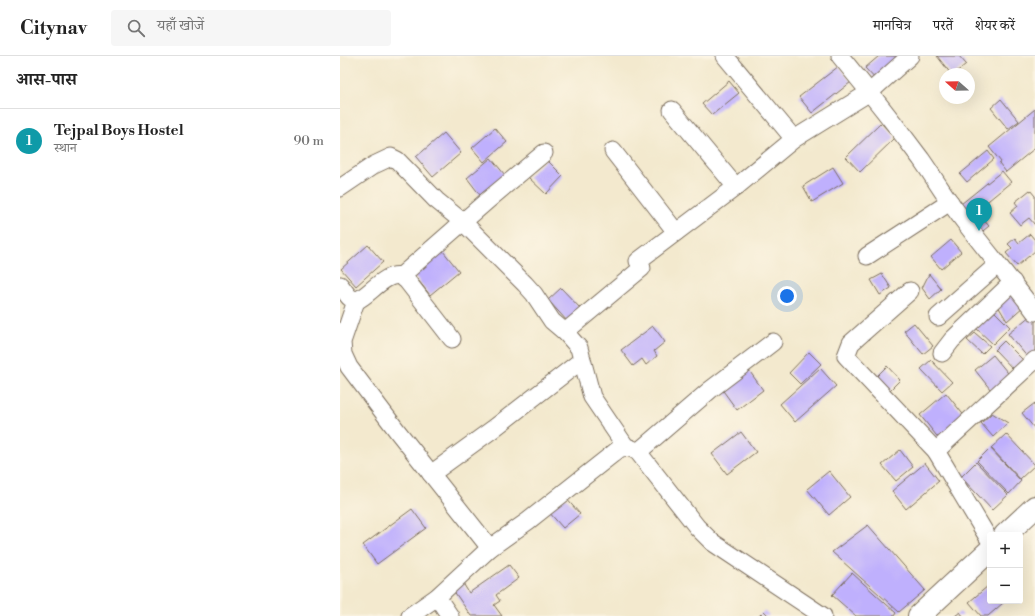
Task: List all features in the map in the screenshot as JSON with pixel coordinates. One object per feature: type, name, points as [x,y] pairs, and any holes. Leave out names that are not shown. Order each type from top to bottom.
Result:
[{"type":"street","points":[[725,56],[794,139]]},
{"type":"street","points":[[840,56],[870,92],[997,265],[1013,282],[1035,312]]},
{"type":"street","points":[[565,332],[676,232],[736,187],[794,139],[870,92],[910,56]]},
{"type":"street","points":[[672,110],[736,187]]},
{"type":"street","points":[[612,151],[676,232]]},
{"type":"street","points":[[401,276],[544,154]]},
{"type":"street","points":[[340,188],[374,165],[391,157],[397,160],[436,200],[463,222],[525,284],[534,294],[552,321],[565,332],[579,348],[592,397],[632,450],[697,527],[712,542],[823,616]]},
{"type":"street","points":[[867,256],[950,202]]},
{"type":"street","points":[[938,317],[997,265]]},
{"type":"street","points":[[452,339],[407,281],[401,276],[391,276],[363,298],[356,301],[342,342],[343,354],[349,367],[490,548]]},
{"type":"street","points":[[942,353],[952,340],[1013,282]]},
{"type":"street","points":[[340,285],[349,297],[356,301]]},
{"type":"street","points":[[910,291],[851,343],[846,356],[936,451],[987,536]]},
{"type":"street","points":[[410,616],[437,597],[490,548],[528,521],[620,449],[632,450],[773,342]]},
{"type":"street","points":[[431,474],[493,429],[582,360]]},
{"type":"street","points":[[936,451],[1035,360]]},
{"type":"street","points":[[1009,532],[1035,507]]},
{"type":"street","points":[[919,616],[987,553]]},
{"type":"street","points":[[437,597],[450,616]]},
{"type":"building","points":[[879,56],[896,56],[901,61],[879,83],[865,68]]},
{"type":"building","points":[[937,56],[959,56],[966,64],[961,68],[946,68]]},
{"type":"building","points":[[839,66],[851,82],[812,113],[799,97]]},
{"type":"building","points":[[729,81],[739,93],[712,115],[702,104]]},
{"type":"building","points":[[1001,99],[1019,121],[1008,129],[991,108]]},
{"type":"building","points":[[1035,109],[1035,148],[1006,172],[999,163],[1001,162],[989,147]]},
{"type":"building","points":[[881,123],[895,138],[860,172],[846,157]]},
{"type":"building","points":[[495,128],[507,142],[484,162],[472,148]]},
{"type":"building","points":[[444,133],[461,153],[433,177],[416,157]]},
{"type":"building","points":[[988,151],[994,159],[967,182],[960,174]]},
{"type":"building","points":[[491,158],[505,175],[480,195],[467,178]]},
{"type":"building","points":[[546,159],[563,176],[546,194],[528,177]]},
{"type":"building","points":[[833,167],[843,183],[812,202],[803,186]]},
{"type":"building","points":[[1002,171],[1011,182],[966,219],[956,208]]},
{"type":"building","points":[[1030,190],[1035,196],[1035,225],[1029,218],[1020,225],[1010,213],[1018,206],[1015,202]]},
{"type":"building","points":[[981,217],[989,226],[978,235],[971,226]]},
{"type":"building","points":[[1030,234],[1035,240],[1035,251],[1017,266],[1006,253],[1012,248],[1008,244],[1015,238],[1019,243]]},
{"type":"building","points":[[951,240],[961,252],[941,269],[931,257]]},
{"type":"building","points":[[368,245],[383,262],[356,286],[341,269]]},
{"type":"building","points":[[439,246],[459,271],[430,295],[410,270]]},
{"type":"building","points":[[882,274],[891,288],[880,295],[871,280]]},
{"type":"building","points":[[929,274],[941,289],[930,299],[922,288]]},
{"type":"building","points":[[561,288],[581,309],[568,322],[548,300]]},
{"type":"building","points":[[1013,291],[1024,306],[1007,321],[998,306]]},
{"type":"building","points":[[993,310],[1010,327],[993,344],[976,328]]},
{"type":"building","points":[[1031,315],[1035,319],[1035,354],[1029,359],[1008,334]]},
{"type":"building","points":[[914,323],[933,346],[923,354],[904,331]]},
{"type":"building","points":[[653,326],[665,342],[654,351],[657,356],[646,365],[642,359],[633,366],[621,350]]},
{"type":"building","points":[[975,333],[990,346],[982,354],[967,340]]},
{"type":"building","points":[[1004,341],[1023,360],[1013,369],[995,350]]},
{"type":"building","points":[[809,352],[821,364],[800,384],[789,373]]},
{"type":"building","points":[[993,355],[1012,378],[994,394],[975,370]]},
{"type":"building","points":[[931,360],[952,382],[942,391],[921,369]]},
{"type":"building","points":[[887,366],[900,380],[889,391],[876,377]]},
{"type":"building","points":[[820,368],[836,386],[795,422],[780,404]]},
{"type":"building","points":[[748,369],[763,390],[737,410],[721,388]]},
{"type":"building","points":[[946,393],[966,418],[940,440],[920,415]]},
{"type":"building","points":[[1035,403],[1035,429],[1022,413]]},
{"type":"building","points":[[992,413],[1008,423],[993,437],[981,423]]},
{"type":"building","points":[[741,432],[756,452],[727,474],[712,454]]},
{"type":"building","points":[[1006,434],[1035,465],[1020,479],[991,448]]},
{"type":"building","points":[[990,448],[1021,481],[1009,494],[977,461]]},
{"type":"building","points":[[900,450],[913,467],[896,481],[882,465]]},
{"type":"building","points":[[976,462],[1008,495],[992,510],[961,477]]},
{"type":"building","points":[[925,463],[939,481],[906,509],[892,491]]},
{"type":"building","points":[[829,471],[850,497],[829,515],[807,489]]},
{"type":"building","points":[[564,496],[580,514],[563,528],[548,511]]},
{"type":"building","points":[[412,509],[426,528],[377,564],[363,545]]},
{"type":"building","points":[[868,525],[925,590],[899,612],[832,552]]},
{"type":"building","points":[[509,565],[519,578],[496,595],[500,601],[494,605],[502,616],[471,616],[451,587],[461,580],[469,593]]},
{"type":"building","points":[[852,573],[896,613],[894,616],[856,616],[832,595]]},
{"type":"building","points":[[987,587],[987,604],[1002,604],[988,616],[981,616],[969,602]]},
{"type":"building","points":[[764,611],[769,616],[759,616]]},
{"type":"building","points":[[960,612],[963,616],[955,616]]},
{"type":"place","name":"Tejpal Boys Hostel","points":[[979,231]]}]
